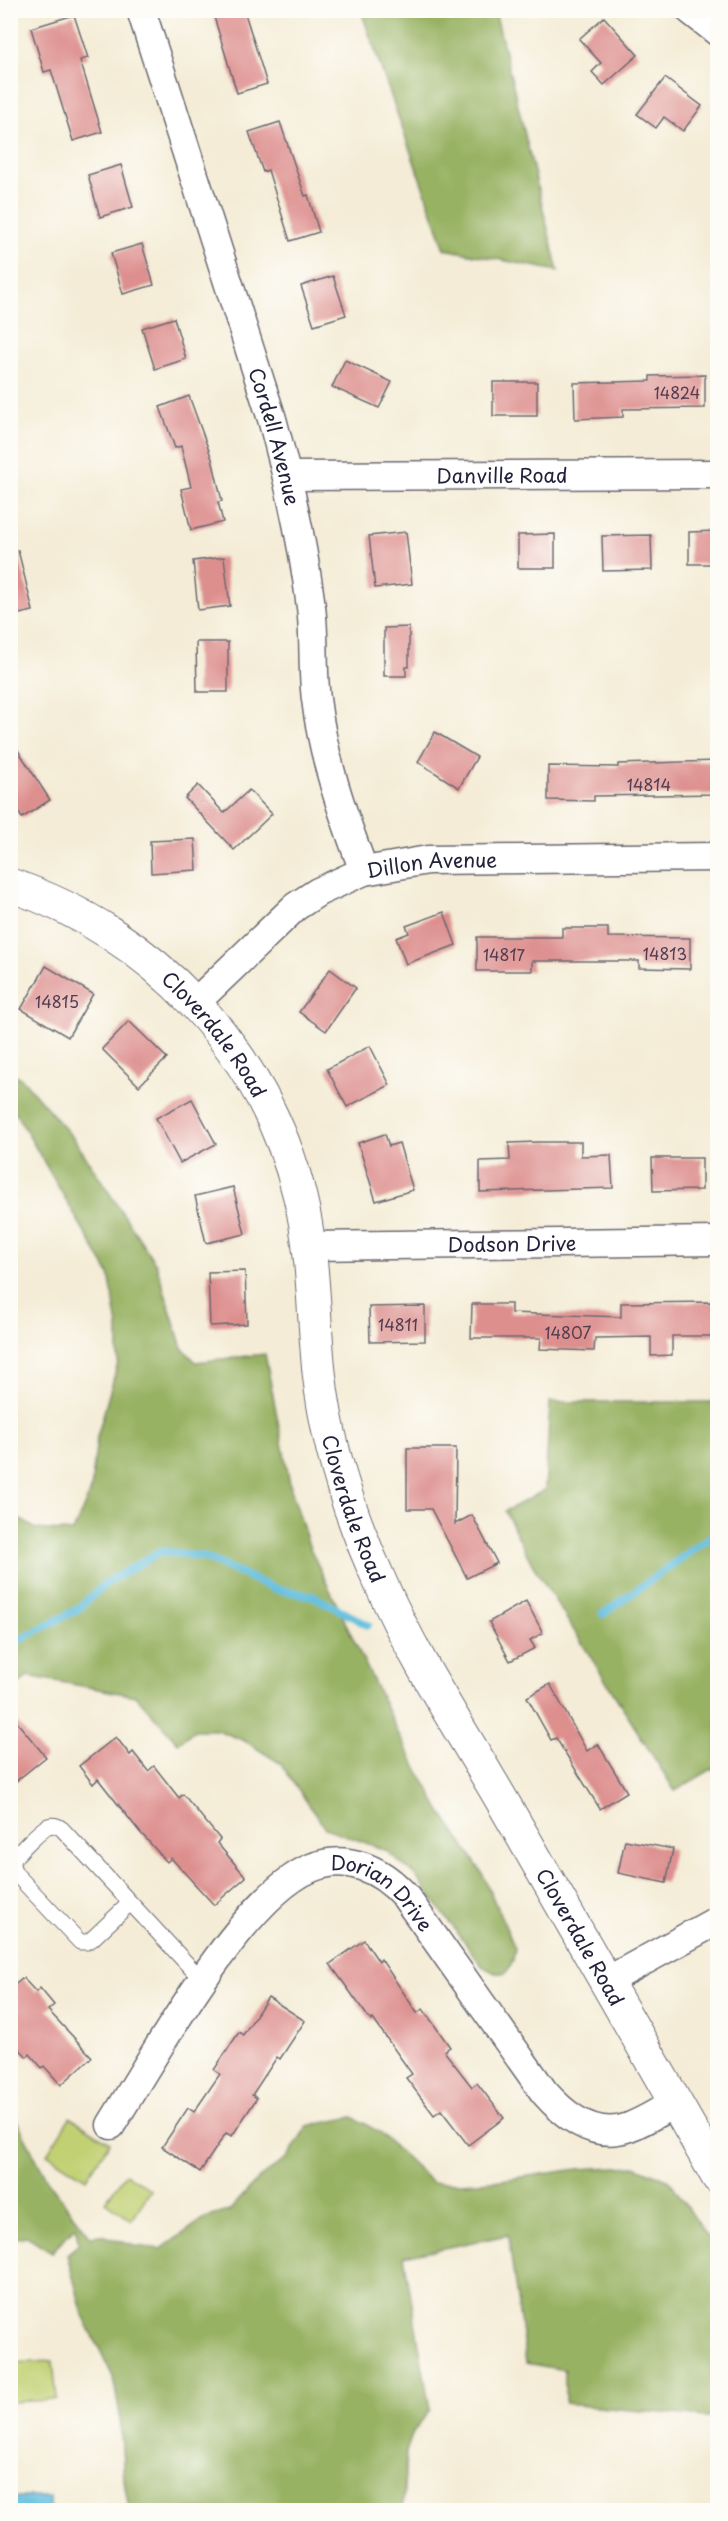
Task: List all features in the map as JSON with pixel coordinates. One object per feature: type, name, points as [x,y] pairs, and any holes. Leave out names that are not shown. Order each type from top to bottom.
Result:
[{"type":"street","name":"Cordell Avenue","points":[[141,10],[272,419],[288,476],[300,530],[312,610],[316,698],[323,738],[348,828],[364,871]]},
{"type":"street","points":[[690,10],[717,32]]},
{"type":"street","name":"Danville Road","points":[[288,476],[717,474]]},
{"type":"street","name":"Dillon Avenue","points":[[195,1003],[295,907],[318,892],[364,871],[428,860],[717,857]]},
{"type":"street","name":"Cloverdale Road","points":[[10,885],[36,893],[84,916],[128,944],[168,976],[195,1003],[235,1053],[266,1102],[285,1145],[301,1198],[325,1412],[339,1473],[363,1544],[383,1590],[418,1658],[607,1981],[717,2177]]},
{"type":"street","name":"Dodson Drive","points":[[308,1246],[717,1241]]},
{"type":"street","name":"Dorian Drive","points":[[111,2125],[202,1980],[258,1910],[299,1874],[324,1864],[342,1862],[357,1864],[380,1873],[393,1882],[544,2092],[566,2116],[587,2127],[617,2130],[628,2127],[675,2103]]},
{"type":"street","points":[[607,1981],[717,1920]]},
{"type":"lane","points":[[130,1903],[92,1939],[80,1942],[15,1873],[11,1863],[44,1829],[53,1825],[58,1826],[130,1903],[202,1980]]},
{"type":"green space","points":[[361,11],[495,11],[558,271],[445,249]]},
{"type":"green space","points":[[10,1071],[23,1080],[74,1139],[156,1264],[182,1348],[196,1362],[265,1354],[291,1489],[309,1546],[401,1739],[440,1810],[481,1871],[515,1948],[513,1960],[506,1973],[495,1973],[482,1966],[415,1875],[385,1850],[325,1828],[280,1763],[245,1741],[217,1730],[195,1730],[178,1743],[136,1696],[28,1676],[11,1691],[11,1514],[36,1529],[73,1532],[91,1490],[97,1437],[118,1363],[118,1326],[109,1274],[11,1105]]},
{"type":"green space","points":[[550,1402],[717,1402],[717,1766],[675,1791],[532,1564],[505,1511],[545,1490]]},
{"type":"green space","points":[[10,2107],[47,2180],[90,2236],[101,2235],[135,2246],[161,2249],[205,2218],[229,2211],[259,2178],[288,2157],[307,2126],[353,2117],[379,2132],[432,2182],[494,2181],[578,2169],[635,2166],[670,2181],[711,2242],[717,2260],[717,2418],[565,2404],[565,2370],[526,2363],[508,2235],[404,2256],[430,2410],[413,2432],[406,2452],[403,2510],[129,2510],[124,2480],[120,2415],[113,2377],[83,2315],[67,2254],[79,2244],[75,2227],[52,2252],[27,2236],[11,2239]]},
{"type":"green space","points":[[70,2117],[110,2142],[86,2179],[47,2154]]},
{"type":"green space","points":[[126,2173],[151,2190],[131,2220],[105,2202]]},
{"type":"green space","points":[[53,2361],[57,2400],[11,2402],[11,2363]]},
{"type":"water","points":[[11,2497],[50,2497],[50,2510],[11,2510]]},
{"type":"building","points":[[212,10],[244,10],[267,84],[237,93]]},
{"type":"building","points":[[74,15],[88,58],[80,60],[102,132],[73,141],[51,70],[44,72],[31,28]]},
{"type":"building","points":[[604,17],[638,55],[604,85],[592,72],[601,63],[579,39]]},
{"type":"building","points":[[665,78],[702,106],[683,131],[664,117],[656,128],[637,114]]},
{"type":"building","points":[[280,122],[305,196],[308,195],[319,232],[290,241],[268,170],[263,172],[249,132]]},
{"type":"building","points":[[121,165],[133,207],[100,217],[88,175]]},
{"type":"building","points":[[142,244],[154,285],[123,294],[111,253]]},
{"type":"building","points":[[333,276],[346,315],[314,325],[301,286]]},
{"type":"building","points":[[174,318],[186,359],[155,369],[142,328]]},
{"type":"building","points":[[345,360],[392,382],[379,408],[332,387]]},
{"type":"building","points":[[705,375],[705,408],[623,409],[623,417],[575,419],[574,383],[650,381],[650,376]]},
{"type":"building","points":[[493,382],[537,382],[537,416],[493,416]]},
{"type":"building","points":[[189,396],[212,459],[222,501],[218,502],[223,522],[191,530],[181,489],[191,487],[181,446],[175,448],[160,407]]},
{"type":"building","points":[[717,531],[717,564],[689,564],[689,532]]},
{"type":"building","points":[[406,532],[412,584],[375,588],[369,536]]},
{"type":"building","points":[[555,534],[555,568],[518,568],[518,535]]},
{"type":"building","points":[[651,535],[652,570],[603,571],[602,536]]},
{"type":"building","points":[[18,550],[33,611],[10,616],[10,551]]},
{"type":"building","points":[[224,557],[230,606],[198,610],[193,561]]},
{"type":"building","points":[[409,627],[409,667],[406,667],[406,676],[384,676],[384,628]]},
{"type":"building","points":[[196,642],[228,642],[228,692],[197,692]]},
{"type":"building","points":[[435,732],[477,757],[459,788],[418,762]]},
{"type":"building","points":[[10,738],[50,800],[22,818],[10,800]]},
{"type":"building","points":[[717,761],[717,794],[594,796],[594,801],[548,800],[548,766],[618,767],[618,764]]},
{"type":"building","points":[[198,785],[224,813],[249,790],[272,814],[234,850],[185,798]]},
{"type":"building","points":[[195,839],[197,870],[151,873],[150,841]]},
{"type":"building","points":[[444,912],[456,945],[406,964],[396,938],[409,933],[406,926]]},
{"type":"building","points":[[562,928],[608,928],[608,937],[690,938],[690,969],[639,968],[639,961],[532,961],[532,971],[477,971],[477,937],[562,937]]},
{"type":"building","points":[[46,966],[93,994],[68,1037],[21,1009]]},
{"type":"building","points":[[330,969],[356,988],[326,1031],[299,1012]]},
{"type":"building","points":[[129,1021],[167,1058],[139,1086],[102,1049]]},
{"type":"building","points":[[370,1046],[390,1085],[347,1107],[327,1069]]},
{"type":"building","points":[[192,1099],[216,1144],[180,1163],[156,1118]]},
{"type":"building","points":[[385,1134],[389,1146],[399,1143],[413,1190],[376,1201],[358,1143]]},
{"type":"building","points":[[581,1142],[581,1156],[611,1155],[613,1188],[480,1192],[480,1161],[510,1160],[509,1143]]},
{"type":"building","points":[[652,1158],[702,1158],[702,1190],[653,1191]]},
{"type":"building","points":[[233,1187],[245,1234],[206,1243],[195,1196]]},
{"type":"building","points":[[245,1271],[247,1324],[210,1326],[208,1272]]},
{"type":"building","points":[[717,1302],[717,1336],[672,1336],[672,1355],[651,1356],[651,1337],[595,1338],[594,1351],[540,1349],[541,1338],[471,1338],[472,1304],[511,1304],[511,1313],[621,1317],[621,1303]]},
{"type":"building","points":[[425,1306],[425,1341],[370,1342],[369,1307]]},
{"type":"building","points":[[407,1448],[456,1448],[455,1524],[472,1515],[497,1563],[467,1578],[431,1509],[407,1509]]},
{"type":"building","points":[[526,1601],[543,1633],[530,1640],[535,1648],[510,1661],[489,1622]]},
{"type":"building","points":[[550,1684],[587,1751],[598,1744],[627,1792],[600,1809],[556,1738],[551,1740],[527,1697]]},
{"type":"building","points":[[10,1714],[46,1757],[10,1786]]},
{"type":"building","points":[[116,1737],[130,1755],[133,1752],[148,1771],[154,1766],[179,1798],[183,1794],[220,1839],[217,1843],[246,1877],[214,1905],[171,1858],[167,1862],[98,1779],[93,1784],[79,1766]]},
{"type":"building","points":[[625,1840],[673,1849],[666,1883],[618,1873]]},
{"type":"building","points":[[364,1940],[379,1962],[381,1959],[417,2013],[423,2009],[450,2047],[444,2051],[472,2087],[477,2083],[504,2118],[468,2145],[441,2110],[434,2115],[406,2078],[412,2074],[330,1964]]},
{"type":"building","points":[[23,1978],[36,1992],[40,1988],[54,2005],[48,2010],[92,2057],[61,2085],[44,2066],[42,2068],[30,2054],[27,2057],[10,2039],[10,1989]]},
{"type":"building","points":[[268,1997],[305,2021],[280,2059],[277,2057],[252,2095],[257,2098],[232,2136],[226,2133],[200,2172],[162,2147],[188,2108],[194,2112],[220,2074],[214,2070],[239,2032],[243,2035]]},
{"type":"waterway","points":[[603,1614],[712,1536],[718,1536]]},
{"type":"waterway","points":[[10,1645],[78,1609],[106,1583],[161,1551],[204,1557],[275,1589],[313,1596],[368,1625]]}]
